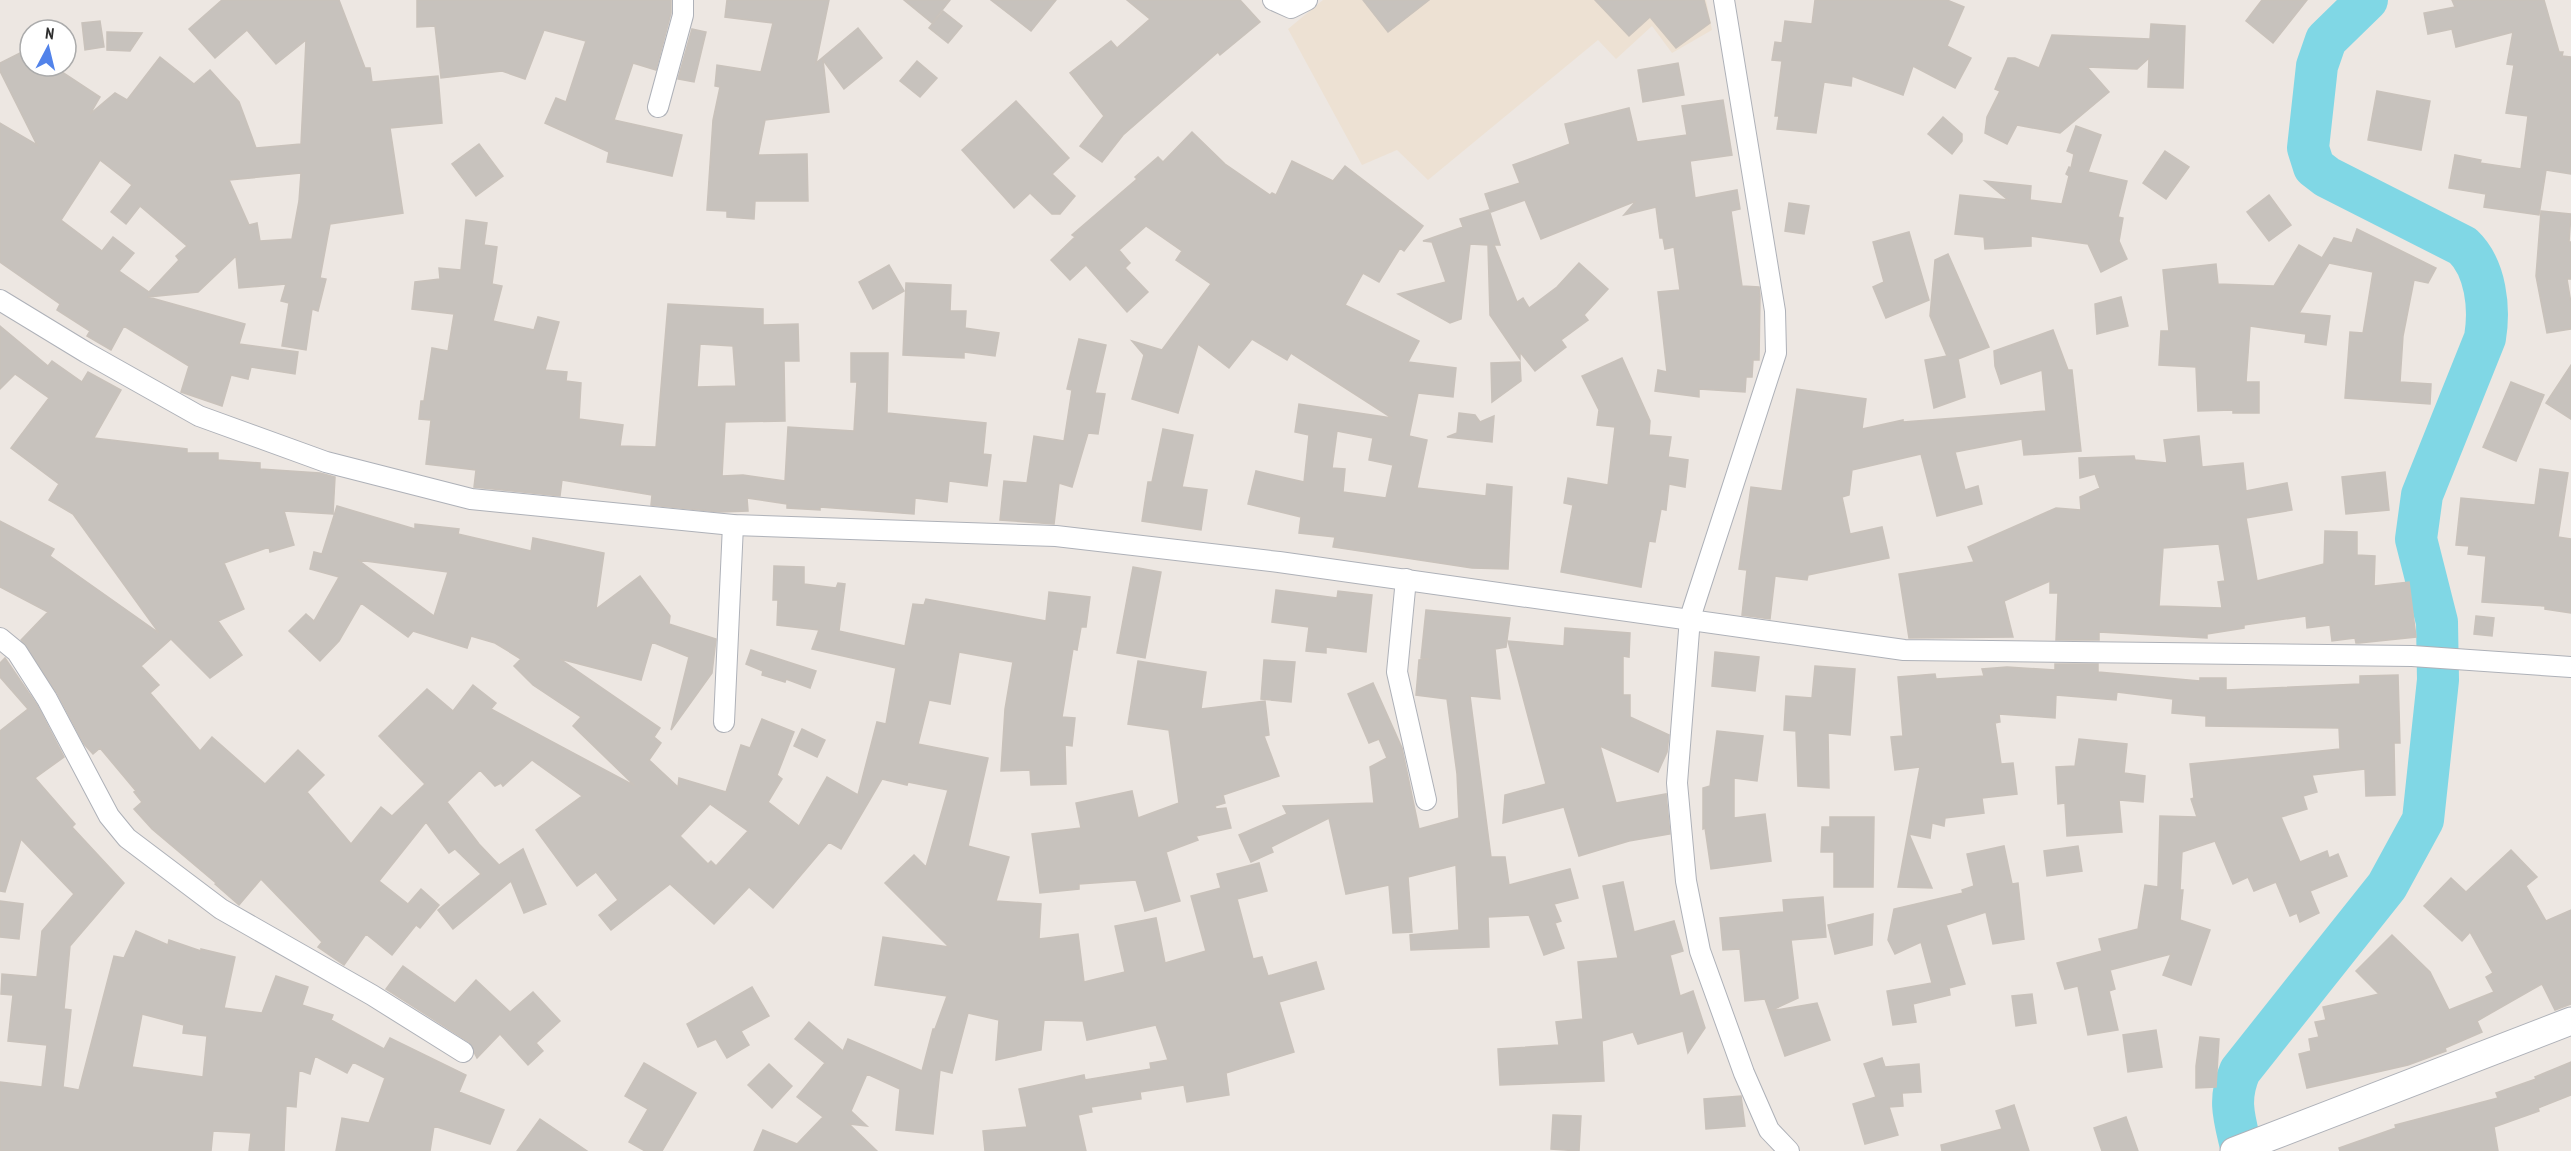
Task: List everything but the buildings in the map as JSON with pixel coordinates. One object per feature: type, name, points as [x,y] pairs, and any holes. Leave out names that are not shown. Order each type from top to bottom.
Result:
[{"type":"main road","points":[[2246,1147],[2571,1021]]},
{"type":"street","points":[[658,107],[683,15],[683,0]]},
{"type":"street","points":[[1273,0],[1291,8],[1307,0]]},
{"type":"street","points":[[1724,0],[1775,311],[1776,352],[1690,618],[1677,783],[1686,881],[1700,951],[1744,1073],[1769,1130],[1789,1151]]},
{"type":"street","points":[[0,300],[199,416],[326,462],[471,499],[733,525],[1056,536],[1406,579],[1904,650],[2412,656],[2571,667]]},
{"type":"street","points":[[724,722],[733,525]]},
{"type":"street","points":[[1406,579],[1397,672],[1426,800]]},
{"type":"street","points":[[0,638],[16,652],[47,699],[109,816],[127,838],[220,909],[372,995],[463,1052]]},
{"type":"shaded area","points":[[1323,0],[1706,0],[1712,30],[1672,53],[1652,26],[1616,59],[1598,40],[1428,180],[1397,150],[1362,165],[1288,29]]},
{"type":"waterway","points":[[2242,1151],[2233,1101],[2240,1071],[2387,886],[2423,820],[2438,680],[2437,622],[2416,539],[2422,495],[2485,338],[2487,314],[2484,289],[2477,265],[2463,246],[2327,177],[2314,167],[2308,148],[2317,66],[2326,40],[2367,0]]}]
